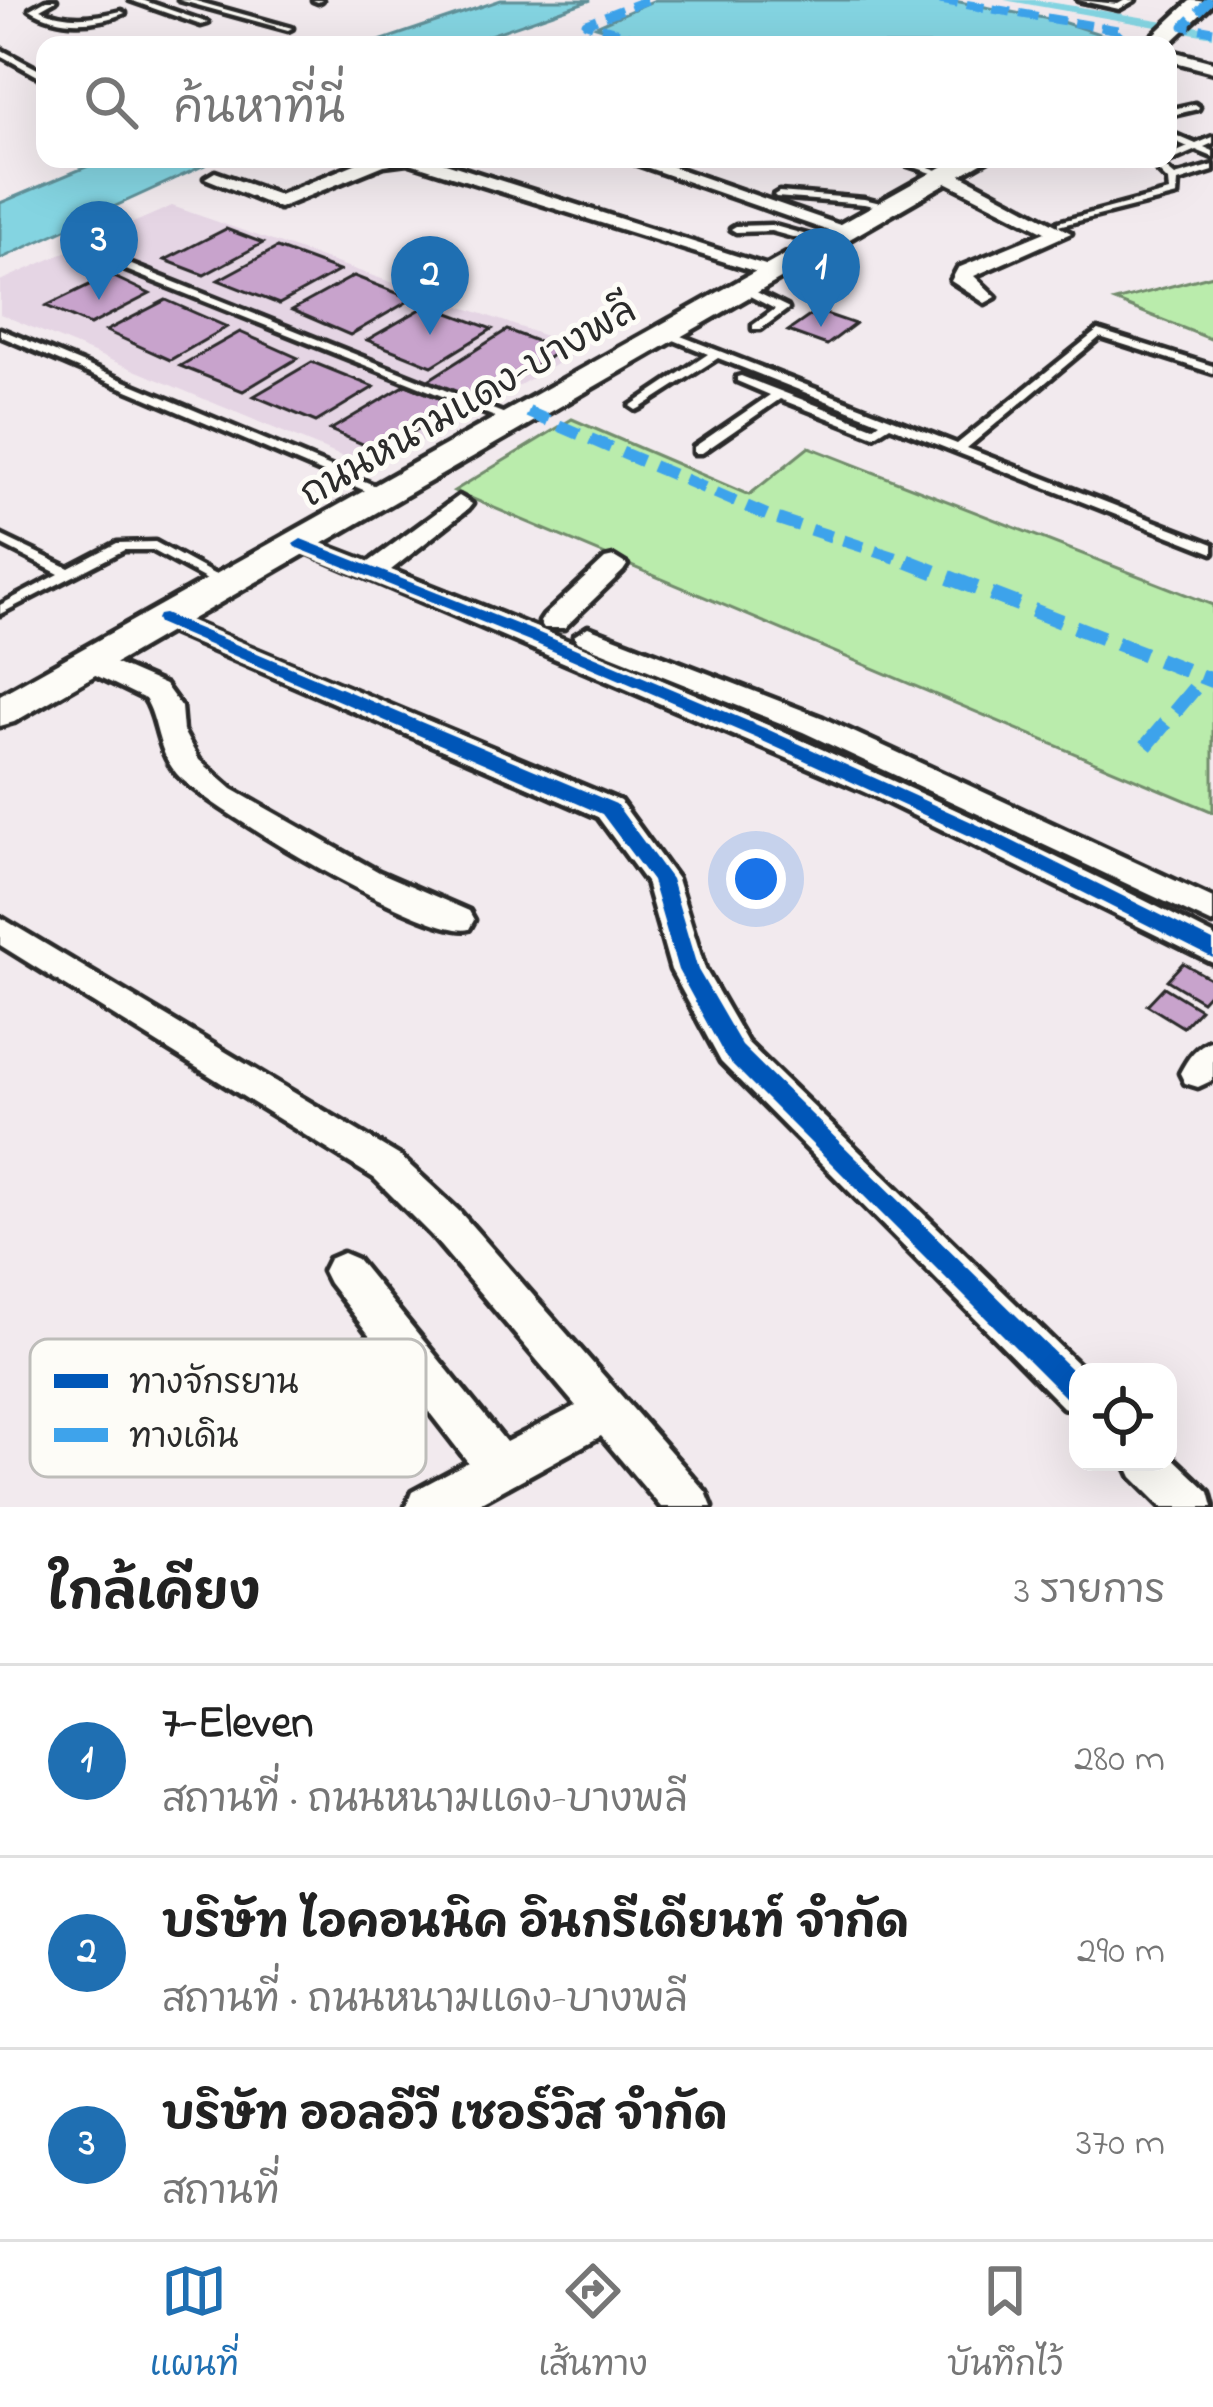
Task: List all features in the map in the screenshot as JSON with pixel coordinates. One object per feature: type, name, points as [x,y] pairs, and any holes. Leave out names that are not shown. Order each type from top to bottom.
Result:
[{"type":"main road","points":[[1175,36],[1204,0]]},
{"type":"main road","name":"ถนนหนามแดง-บางพลี","points":[[0,713],[959,168]]},
{"type":"street","points":[[1177,50],[1213,68]]},
{"type":"street","points":[[215,178],[279,202],[362,168]]},
{"type":"street","points":[[443,168],[777,272]]},
{"type":"street","points":[[656,168],[839,238]]},
{"type":"street","points":[[963,168],[1061,233],[965,272],[962,281],[986,297]]},
{"type":"street","points":[[382,565],[459,504]]},
{"type":"street","points":[[313,537],[810,752],[1036,856],[1213,950]]},
{"type":"street","points":[[382,565],[554,622],[812,725],[1213,913]]},
{"type":"street","points":[[554,622],[614,565]]},
{"type":"street","points":[[164,619],[609,809],[661,880],[688,970],[734,1052],[1069,1384]]},
{"type":"street","points":[[89,661],[155,692],[166,707],[168,731],[187,766],[221,796],[368,880],[457,920]]},
{"type":"street","points":[[0,929],[387,1168],[445,1223],[690,1507]]},
{"type":"street","points":[[343,1271],[397,1339]]},
{"type":"street","points":[[426,1375],[500,1468]]},
{"type":"street","points":[[428,1507],[588,1421]]},
{"type":"street","points":[[1157,1471],[1193,1507]]},
{"type":"lane","points":[[52,0],[34,9],[52,17],[86,21],[121,13]]},
{"type":"lane","points":[[134,0],[204,23]]},
{"type":"lane","points":[[182,0],[289,28]]},
{"type":"lane","points":[[1082,0],[1123,7],[1131,0]]},
{"type":"lane","points":[[0,52],[36,72]]},
{"type":"lane","points":[[1177,111],[1195,107]]},
{"type":"lane","points":[[1177,139],[1213,154]]},
{"type":"lane","points":[[1177,156],[1213,140]]},
{"type":"lane","points":[[1173,180],[1213,167]]},
{"type":"lane","points":[[1062,224],[1174,194],[1173,180],[1160,168]]},
{"type":"lane","points":[[779,195],[805,200],[854,198],[892,207]]},
{"type":"lane","points":[[736,230],[771,228],[839,238]]},
{"type":"lane","points":[[100,256],[514,420]]},
{"type":"lane","points":[[746,290],[783,309],[757,327]]},
{"type":"lane","points":[[0,332],[387,495]]},
{"type":"lane","points":[[668,334],[1213,549]]},
{"type":"lane","points":[[958,449],[1098,334],[1213,370]]},
{"type":"lane","points":[[636,406],[716,353]]},
{"type":"lane","points":[[741,379],[874,432],[888,422]]},
{"type":"lane","points":[[698,450],[779,394]]},
{"type":"lane","points":[[0,539],[66,572]]},
{"type":"lane","points":[[0,610],[122,546],[154,546],[225,584]]},
{"type":"shaded area","points":[[172,206],[583,349],[372,469],[0,314],[0,281]]},
{"type":"green space","points":[[1213,275],[1213,340],[1115,301]]},
{"type":"green space","points":[[572,419],[749,495],[809,447],[1213,605],[1213,812],[454,491]]},
{"type":"water","points":[[501,0],[591,0],[487,36],[395,36]]},
{"type":"water","points":[[655,0],[949,0],[1059,21],[1106,36],[628,36],[596,26]]},
{"type":"water","points":[[84,168],[198,168],[0,259],[0,203]]},
{"type":"building","points":[[226,229],[263,243],[204,275],[165,260]]},
{"type":"building","points":[[277,248],[339,271],[279,304],[218,280]]},
{"type":"building","points":[[110,275],[150,294],[90,325],[46,306]]},
{"type":"building","points":[[354,276],[412,299],[350,335],[292,310]]},
{"type":"building","points":[[166,300],[227,327],[170,360],[106,331]]},
{"type":"building","points":[[428,305],[492,329],[432,366],[367,340]]},
{"type":"building","points":[[817,311],[855,324],[827,345],[788,331]]},
{"type":"building","points":[[507,330],[560,350],[480,402],[427,381]]},
{"type":"building","points":[[240,332],[298,358],[243,391],[180,366]]},
{"type":"building","points":[[312,362],[374,387],[316,422],[254,396]]},
{"type":"building","points":[[406,385],[456,405],[381,452],[330,430]]},
{"type":"building","points":[[1183,963],[1213,980],[1213,989],[1202,1001],[1167,980]]},
{"type":"building","points":[[1164,987],[1200,1009],[1183,1027],[1147,1005]]},
{"type":"waterway","points":[[1011,0],[1213,33]]},
{"type":"marked path","points":[[630,36],[586,23],[647,0]]},
{"type":"marked path","points":[[940,0],[1124,31],[1119,36]]},
{"type":"marked path","points":[[1205,0],[1208,2],[1184,26],[1213,31]]},
{"type":"marked path","points":[[528,412],[769,516],[875,549],[1213,681]]},
{"type":"marked path","points":[[1146,746],[1203,678]]},
{"type":"cycle path","points":[[301,544],[763,734],[990,837],[1213,950]]},
{"type":"cycle path","points":[[164,619],[609,809],[661,879],[688,970],[734,1052],[1069,1384]]},
{"type":"place","name":"บริษัท ออลอีวี เซอร์วิส จำกัด","points":[[99,300]]},
{"type":"place","name":"7-Eleven","points":[[821,327]]},
{"type":"place","name":"บริษัท ไอคอนนิค อินกรีเดียนท์ จำกัด","points":[[430,335]]}]
